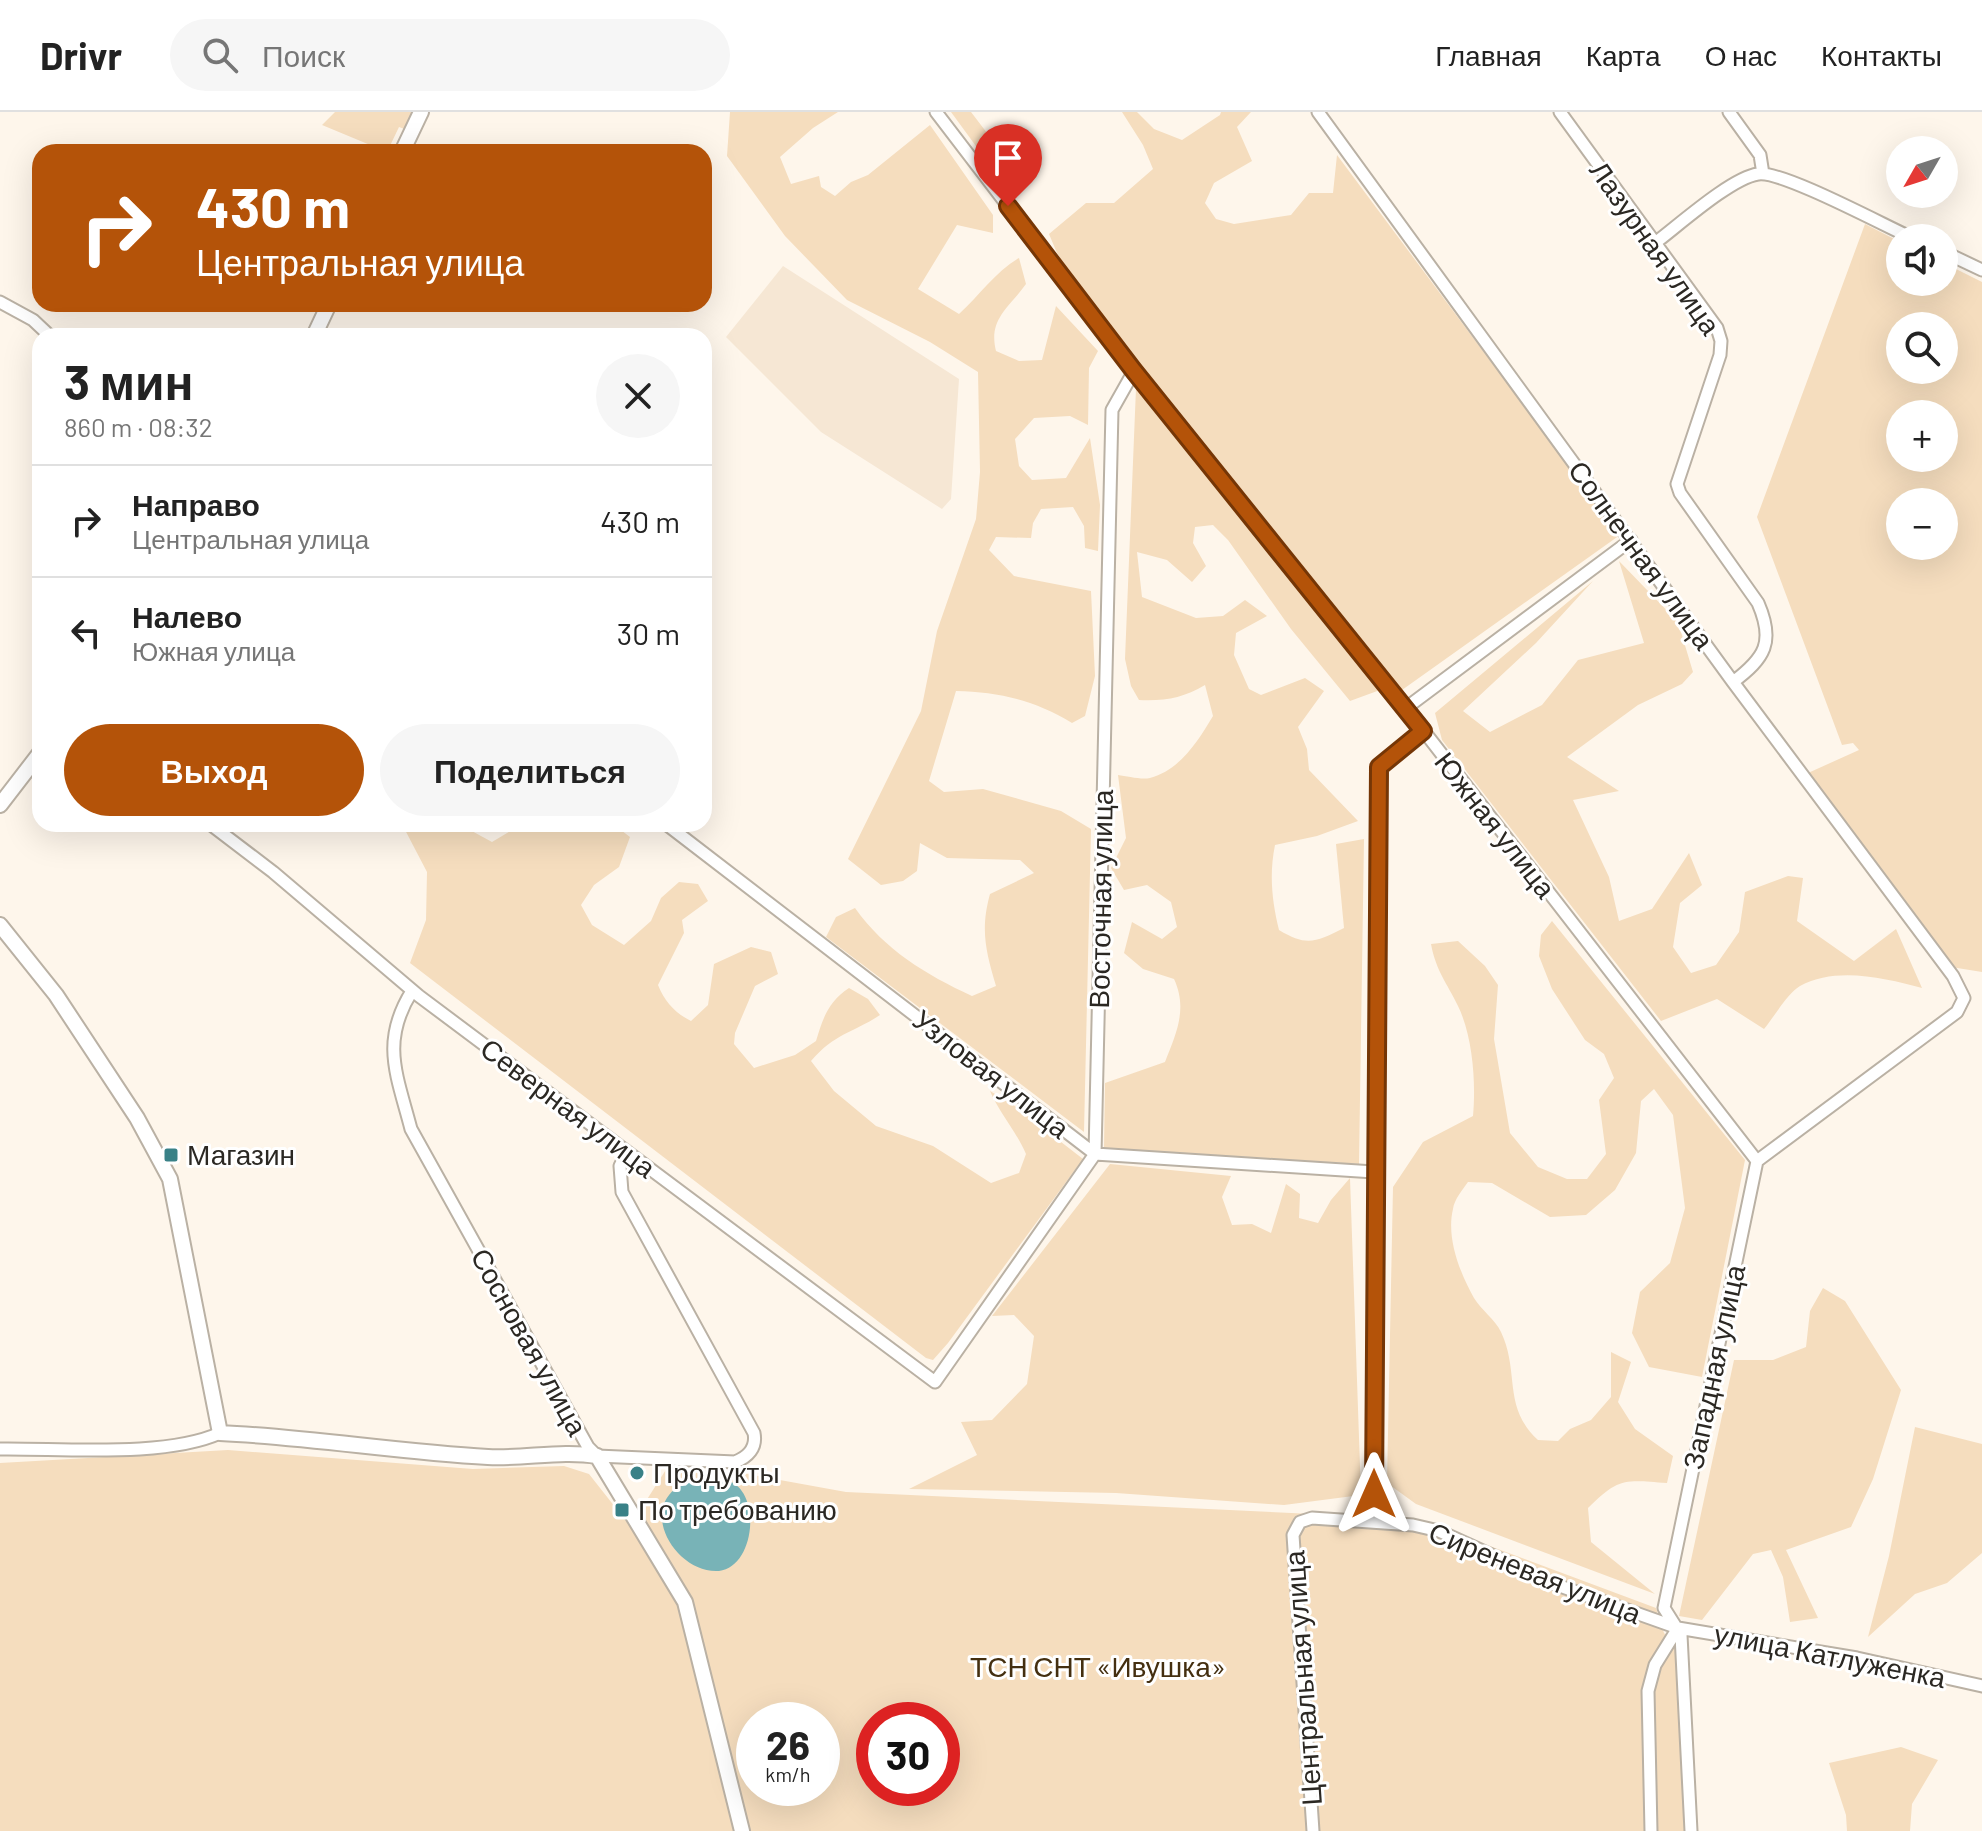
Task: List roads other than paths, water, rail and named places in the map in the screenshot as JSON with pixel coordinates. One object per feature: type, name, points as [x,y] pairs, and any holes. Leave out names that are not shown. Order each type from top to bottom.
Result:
[{"type":"street","points":[[406,144],[421,112]]},
{"type":"street","name":"Южная улица","points":[[936,112],[1134,371],[1406,708],[1757,1161]]},
{"type":"street","name":"Солнечная улица","points":[[1318,112],[1733,682],[1953,976],[1964,998],[1957,1012],[1757,1161]]},
{"type":"street","name":"Лазурная улица","points":[[1560,112],[1717,328],[1721,341],[1720,355],[1677,484],[1680,493],[1758,603],[1764,618],[1767,636],[1758,663],[1733,682]]},
{"type":"street","points":[[1729,112],[1760,155],[1763,174]]},
{"type":"street","points":[[1655,243],[1738,181],[1763,174],[1785,180],[1886,226]]},
{"type":"street","points":[[1958,259],[1982,270]]},
{"type":"street","points":[[0,302],[42,328]]},
{"type":"street","name":"Восточная улица","points":[[1095,1154],[1112,410],[1134,371]]},
{"type":"street","points":[[1406,708],[1631,540]]},
{"type":"street","points":[[1374,1494],[1379,767],[1423,731]]},
{"type":"street","points":[[0,805],[32,763]]},
{"type":"street","name":"Северная улица","points":[[220,832],[273,872],[412,991],[935,1382],[1095,1154]]},
{"type":"street","name":"Узловая улица","points":[[676,832],[1095,1154],[1374,1172]]},
{"type":"street","points":[[0,925],[56,995],[137,1118],[170,1179],[220,1433]]},
{"type":"street","name":"Сосновая улица","points":[[412,991],[395,1025],[392,1043],[416,1142],[588,1447],[597,1456],[725,1463],[744,1459],[756,1441],[622,1192],[620,1166],[627,1152]]},
{"type":"street","name":"Западная улица","points":[[1691,1831],[1682,1644],[1678,1628],[1664,1608],[1757,1161]]},
{"type":"street","points":[[0,1449],[99,1451],[174,1445],[207,1439],[220,1433],[282,1436],[492,1457],[572,1453],[597,1456],[685,1602],[742,1831]]},
{"type":"street","name":"Сиреневая улица","points":[[1296,1526],[1320,1518],[1413,1525],[1439,1531],[1557,1585],[1678,1628]]},
{"type":"street","name":"Центральная улица","points":[[1296,1526],[1294,1551],[1313,1831]]},
{"type":"street","points":[[1651,1831],[1649,1682],[1655,1665],[1678,1628]]},
{"type":"street","name":"улица Катлуженка","points":[[1678,1628],[1857,1658],[1982,1686]]},
{"type":"water","points":[[727,1480],[740,1488],[750,1514],[747,1544],[740,1557],[731,1566],[719,1571],[690,1563],[669,1541],[663,1528],[665,1500],[675,1489],[692,1482]]},
{"type":"place","name":"Магазин","points":[[171,1155]]},
{"type":"place","name":"Продукты","points":[[637,1473]]},
{"type":"place","name":"По требованию","points":[[622,1510]]},
{"type":"park label","name":"ТСН СНТ «Ивушка»","points":[[1098,1667]]}]
